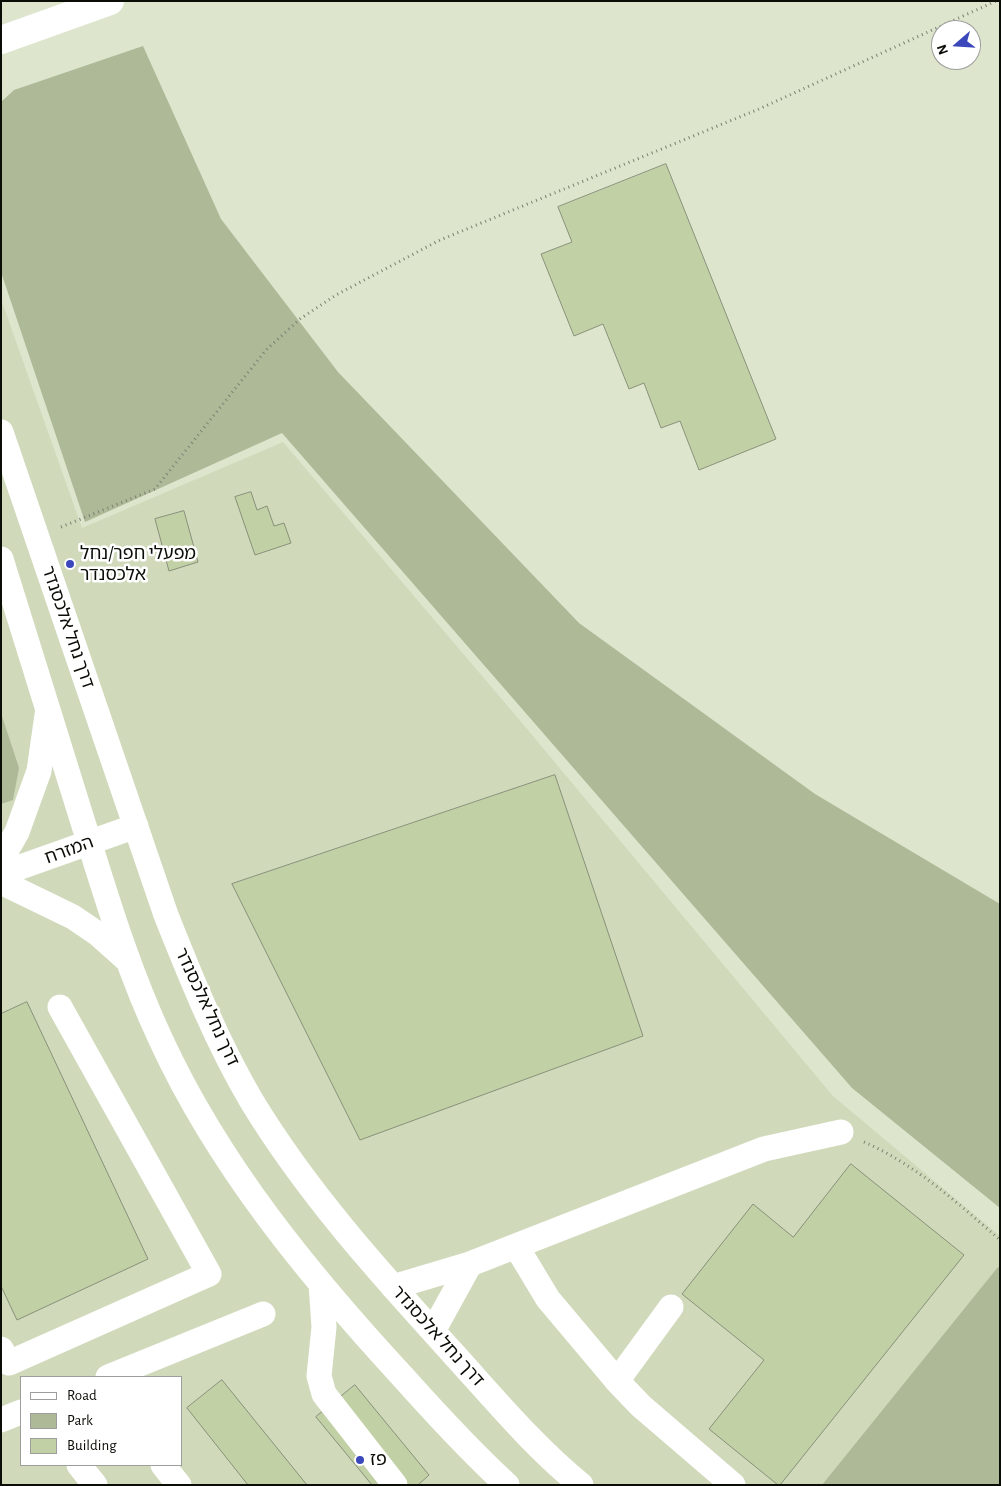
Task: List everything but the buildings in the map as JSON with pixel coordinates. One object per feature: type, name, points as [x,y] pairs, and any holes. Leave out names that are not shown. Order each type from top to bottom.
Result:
[{"type":"highway","points":[[1,40],[110,1]]},
{"type":"highway","points":[[1,59],[42,25]]},
{"type":"street","name":"דרך נחל אלכסנדר","points":[[1,432],[166,915],[194,985],[251,1100],[316,1194],[394,1287],[432,1331],[536,1443],[581,1485]]},
{"type":"street","points":[[1,559],[128,960],[161,1042],[189,1095],[229,1161],[254,1197],[344,1313],[441,1419],[486,1466],[508,1485]]},
{"type":"street","points":[[1,860],[17,832],[40,771],[48,708]]},
{"type":"street","name":"המזרח","points":[[1,874],[136,826]]},
{"type":"street","points":[[1,882],[73,917],[98,934],[128,960]]},
{"type":"street","points":[[1,1349],[9,1363],[208,1274],[60,1007]]},
{"type":"street","points":[[394,1287],[470,1264],[764,1149],[841,1132]]},
{"type":"street","points":[[516,1246],[548,1299],[617,1381],[641,1406],[733,1485]]},
{"type":"street","points":[[432,1331],[470,1264]]},
{"type":"street","points":[[321,1284],[324,1327],[319,1376],[324,1394],[395,1485]]},
{"type":"street","points":[[617,1381],[671,1307]]},
{"type":"street","points":[[110,1376],[262,1314]]},
{"type":"street","points":[[1,1420],[20,1412]]},
{"type":"street","points":[[164,1466],[179,1485]]},
{"type":"path","points":[[37,537],[155,489],[266,350],[300,319],[336,295],[440,240],[760,109],[996,1]]},
{"type":"path","points":[[841,1132],[887,1152],[929,1182],[1000,1240]]},
{"type":"shaded area","points":[[1,299],[82,528],[283,442],[523,724],[833,1096],[1000,1236],[1000,1485],[1,1485]]},
{"type":"green space","points":[[143,46],[221,219],[338,372],[579,623],[815,794],[1000,904],[1000,1208],[852,1088],[282,433],[85,522],[1,272],[1,102],[14,90]]},
{"type":"green space","points":[[1,713],[19,768],[13,800],[1,804]]},
{"type":"green space","points":[[998,1267],[1000,1268],[1000,1485],[822,1485]]},
{"type":"place","name":"מפעלי חפר/נחל אלכסנדר","points":[[70,564]]},
{"type":"place","name":"פז","points":[[360,1460]]}]
